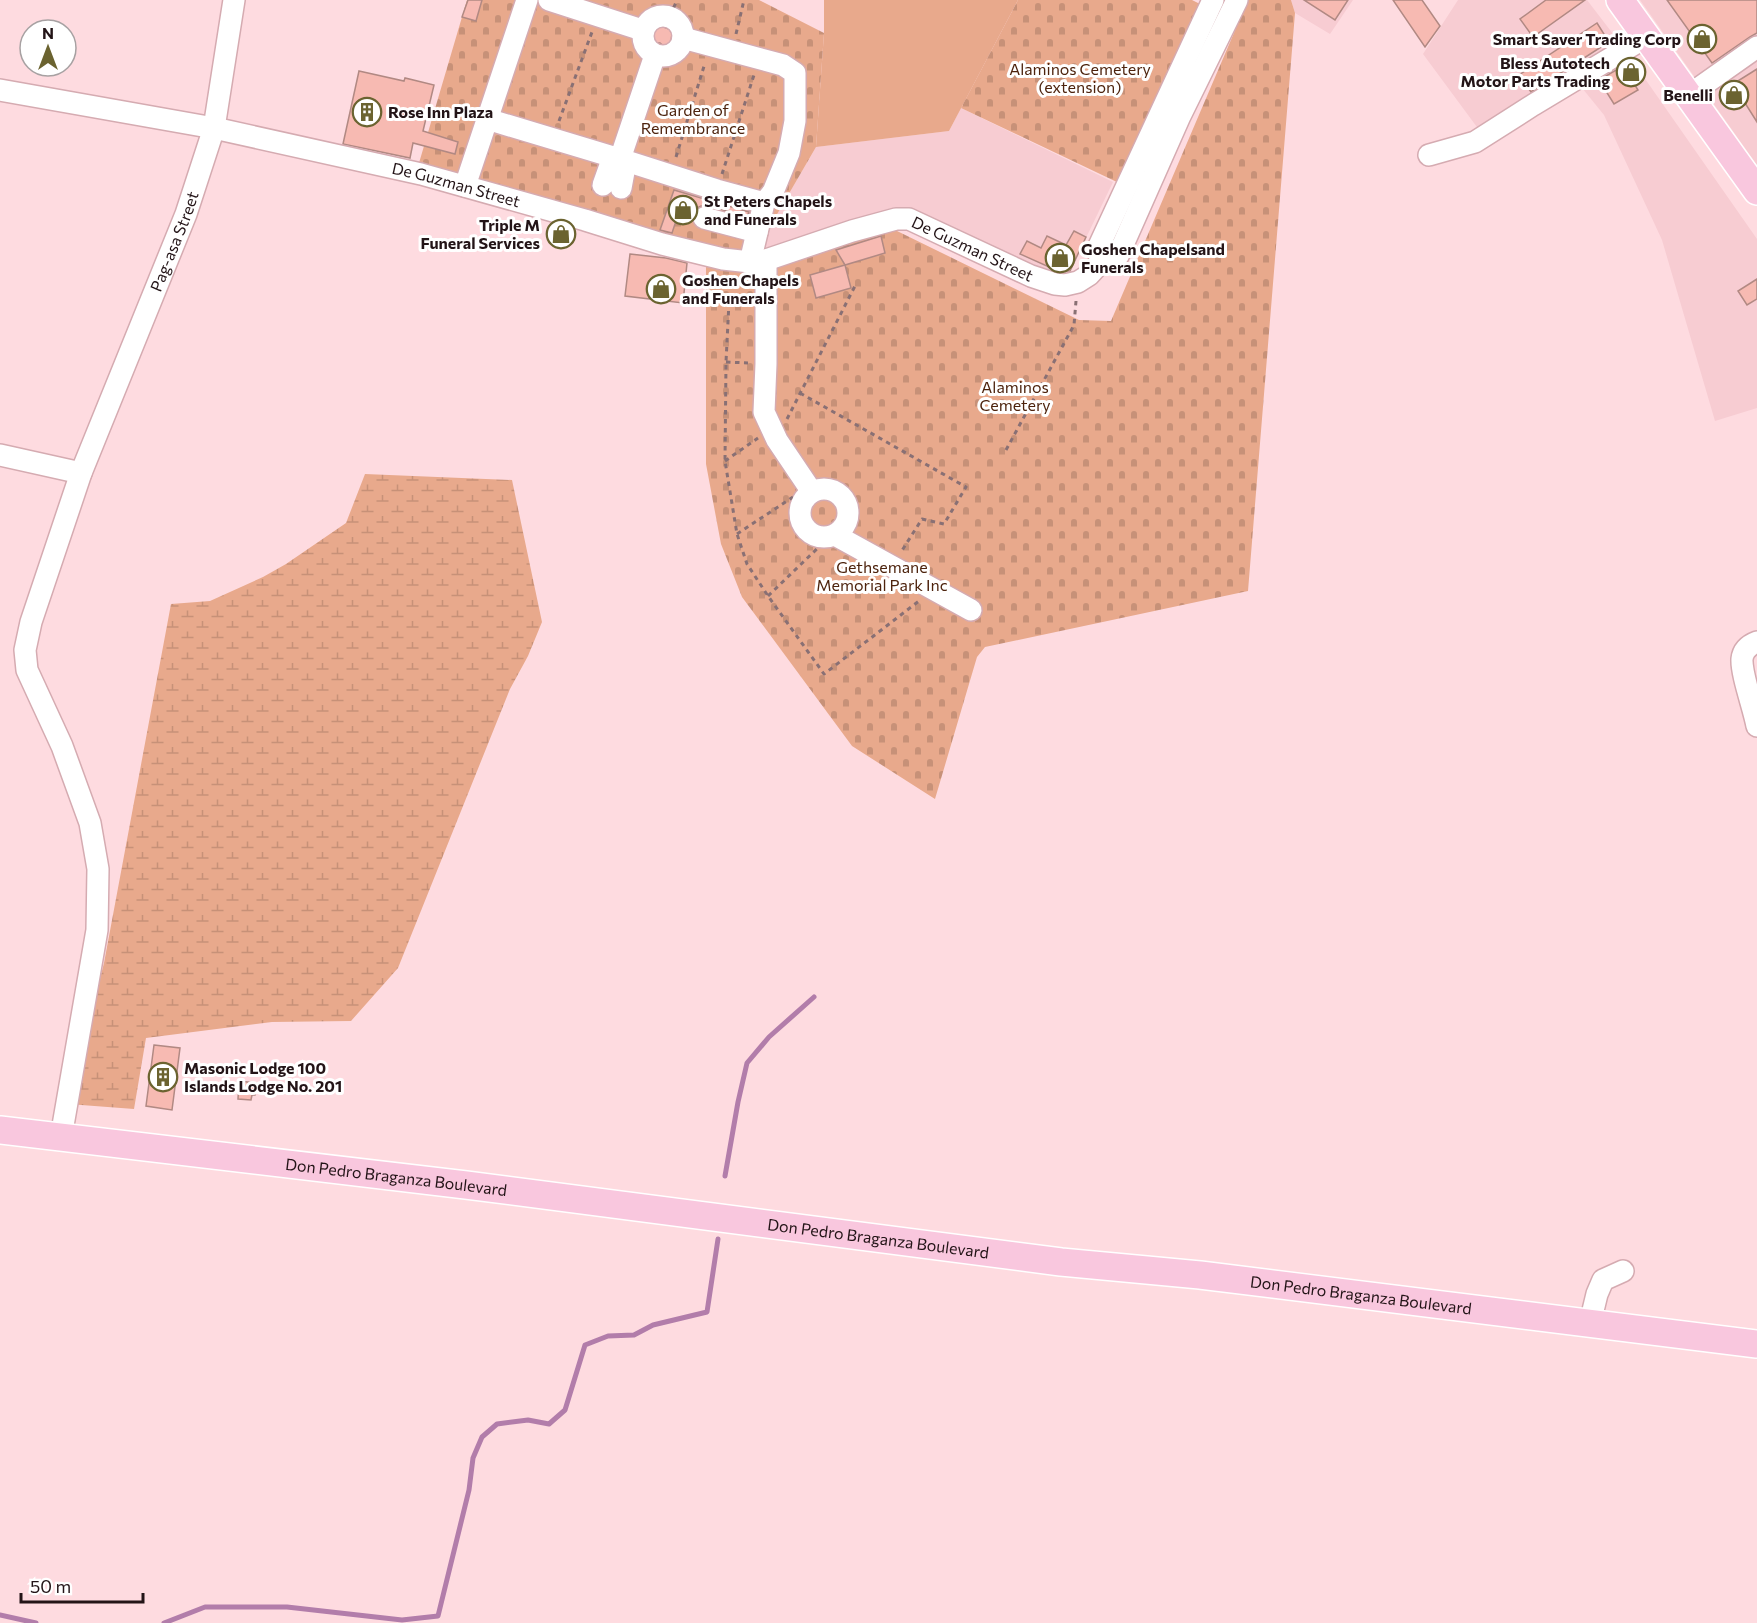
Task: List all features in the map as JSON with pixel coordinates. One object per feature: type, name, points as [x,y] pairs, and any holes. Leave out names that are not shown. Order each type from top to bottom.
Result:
[{"type":"main road","points":[[1620,0],[1757,191]]},
{"type":"main road","name":"Don Pedro Braganza Boulevard","points":[[0,1130],[466,1185],[1061,1262],[1211,1276],[1757,1344]]},
{"type":"street","name":"Pag-asa Street","points":[[61,1137],[97,930],[98,869],[90,823],[62,746],[27,670],[25,650],[31,622],[81,473],[186,214],[214,128],[234,0]]},
{"type":"street","points":[[465,186],[526,0]]},
{"type":"street","points":[[549,0],[642,30]]},
{"type":"street","points":[[1078,282],[1089,275],[1099,254],[1118,256],[1213,0]]},
{"type":"street","points":[[1172,111],[1237,0]]},
{"type":"street","points":[[673,8],[680,25],[683,42],[672,54],[655,55],[644,44],[642,30],[650,19],[673,8]]},
{"type":"street","points":[[1430,155],[1475,142],[1646,37]]},
{"type":"street","points":[[683,38],[783,65],[795,73],[795,121],[789,153],[773,192],[764,202],[757,232],[766,363],[764,412],[774,434],[810,489]]},
{"type":"street","points":[[1689,95],[1757,47]]},
{"type":"street","points":[[612,186],[655,55]]},
{"type":"street","name":"De Guzman Street","points":[[0,90],[214,128],[421,174],[662,244],[761,268],[852,231],[896,219],[909,219],[1031,276],[1055,284],[1065,285],[1078,282]]},
{"type":"street","points":[[487,119],[717,190],[764,202]]},
{"type":"street","points":[[704,218],[757,232]]},
{"type":"street","points":[[0,455],[81,473]]},
{"type":"street","points":[[810,489],[834,490],[843,498],[848,509],[847,521],[843,529],[832,536],[818,537],[807,531],[800,522],[798,511],[810,489]]},
{"type":"street","points":[[832,536],[971,610]]},
{"type":"street","points":[[1757,642],[1749,645],[1742,659],[1757,726]]},
{"type":"street","points":[[1590,1323],[1602,1273],[1623,1271]]},
{"type":"path","points":[[732,51],[744,0]]},
{"type":"path","points":[[552,139],[598,15]]},
{"type":"path","points":[[671,176],[710,45]]},
{"type":"path","points":[[717,190],[759,59]]},
{"type":"path","points":[[761,268],[730,282],[726,362],[725,461],[737,534],[747,564],[824,674],[934,590]]},
{"type":"path","points":[[1006,450],[1074,326],[1078,282]]},
{"type":"path","points":[[725,461],[774,434],[800,393],[856,284]]},
{"type":"path","points":[[726,362],[766,363]]},
{"type":"path","points":[[800,393],[966,487],[944,524],[922,519],[892,566]]},
{"type":"path","points":[[737,534],[810,489]]},
{"type":"path","points":[[768,596],[832,536]]},
{"type":"shaded area","points":[[1291,0],[1353,0],[1330,34],[1295,13]]},
{"type":"shaded area","points":[[1458,0],[1587,0],[1620,43],[1757,239],[1757,408],[1715,421],[1662,240],[1604,115],[1578,83],[1488,142],[1423,54]]},
{"type":"shaded area","points":[[1640,0],[1757,0],[1757,165]]},
{"type":"shaded area","points":[[961,108],[1113,182],[1070,271],[1056,278],[904,211],[770,253],[757,249],[816,147],[949,131]]},
{"type":"green space","name":"Garden of Remembrance","points":[[467,0],[759,0],[824,33],[816,147],[754,254],[743,255],[678,239],[419,163]]},
{"type":"green space","points":[[824,0],[1018,0],[949,131],[816,147]]},
{"type":"green space","name":"Alaminos Cemetery (extension)","points":[[1018,0],[1192,0],[1202,5],[1119,183],[961,108]]},
{"type":"green space","points":[[1248,0],[1291,0],[1295,13],[1248,591],[985,647],[977,657],[935,799],[852,746],[742,597],[721,544],[706,464],[706,262],[895,230],[1079,320],[1111,321]]},
{"type":"green space","points":[[365,474],[512,480],[542,622],[528,656],[510,689],[398,968],[351,1021],[272,1022],[146,1038],[134,1109],[68,1104],[104,963],[171,604],[210,601],[286,564],[346,523]]},
{"type":"building","points":[[468,0],[482,0],[476,21],[462,17]]},
{"type":"building","points":[[1304,0],[1348,0],[1335,20]]},
{"type":"building","points":[[1393,0],[1422,0],[1440,26],[1425,47]]},
{"type":"building","points":[[1546,0],[1585,0],[1533,37],[1520,19]]},
{"type":"building","points":[[1667,0],[1757,0],[1757,33],[1712,63]]},
{"type":"building","points":[[1597,23],[1609,42],[1531,92],[1519,75]]},
{"type":"building","points":[[661,26],[672,33],[671,43],[666,48],[660,43],[651,43],[649,40],[654,34],[654,28]]},
{"type":"building","points":[[1623,66],[1638,90],[1614,104],[1599,80]]},
{"type":"building","points":[[1757,69],[1757,122],[1733,84]]},
{"type":"building","points":[[359,71],[434,85],[423,131],[458,142],[455,154],[413,143],[410,158],[343,144]]},
{"type":"building","points":[[674,190],[749,212],[747,216],[701,206],[695,209],[692,217],[679,212],[672,233],[660,230]]},
{"type":"building","points":[[1074,231],[1086,237],[1070,271],[1058,271],[1020,254],[1027,241],[1041,248],[1047,236],[1066,245]]},
{"type":"building","points":[[881,236],[885,253],[845,265],[836,250]]},
{"type":"building","points":[[630,254],[687,263],[683,303],[625,296]]},
{"type":"building","points":[[845,265],[851,288],[816,298],[810,275]]},
{"type":"building","points":[[1757,279],[1757,299],[1747,305],[1738,291]]},
{"type":"building","name":"Masonic Lodge 100 Islands Lodge No. 201","points":[[154,1045],[180,1048],[172,1110],[146,1106]]},
{"type":"building","points":[[239,1081],[256,1083],[255,1095],[252,1095],[251,1100],[238,1099]]},
{"type":"waterway","points":[[725,1176],[747,1063],[769,1037],[814,997]]},
{"type":"waterway","points":[[164,1623],[205,1607],[287,1607],[402,1620],[438,1616],[469,1490],[473,1458],[482,1437],[497,1424],[528,1420],[549,1424],[565,1410],[585,1345],[608,1336],[634,1335],[653,1325],[707,1312],[718,1239]]},
{"type":"waterway","points":[[0,1615],[36,1623]]},
{"type":"place","name":"Smart Saver Trading Corp","points":[[1702,39]]},
{"type":"place","name":"Bless Autotech Motor Parts Trading","points":[[1631,72]]},
{"type":"place","name":"Benelli","points":[[1734,95]]},
{"type":"place","name":"Rose Inn Plaza","points":[[367,112]]},
{"type":"place","name":"St Peters Chapels and Funerals","points":[[683,210]]},
{"type":"place","name":"Triple M Funeral Services","points":[[561,234]]},
{"type":"place","name":"Goshen Chapelsand Funerals","points":[[1060,258]]},
{"type":"place","name":"Goshen Chapels and Funerals","points":[[661,289]]},
{"type":"place","name":"Masonic Lodge 100 Islands Lodge No. 201","points":[[163,1077]]},
{"type":"park label","name":"Alaminos Cemetery","points":[[1015,396]]},
{"type":"park label","name":"Gethsemane Memorial Park Inc","points":[[882,576]]}]
